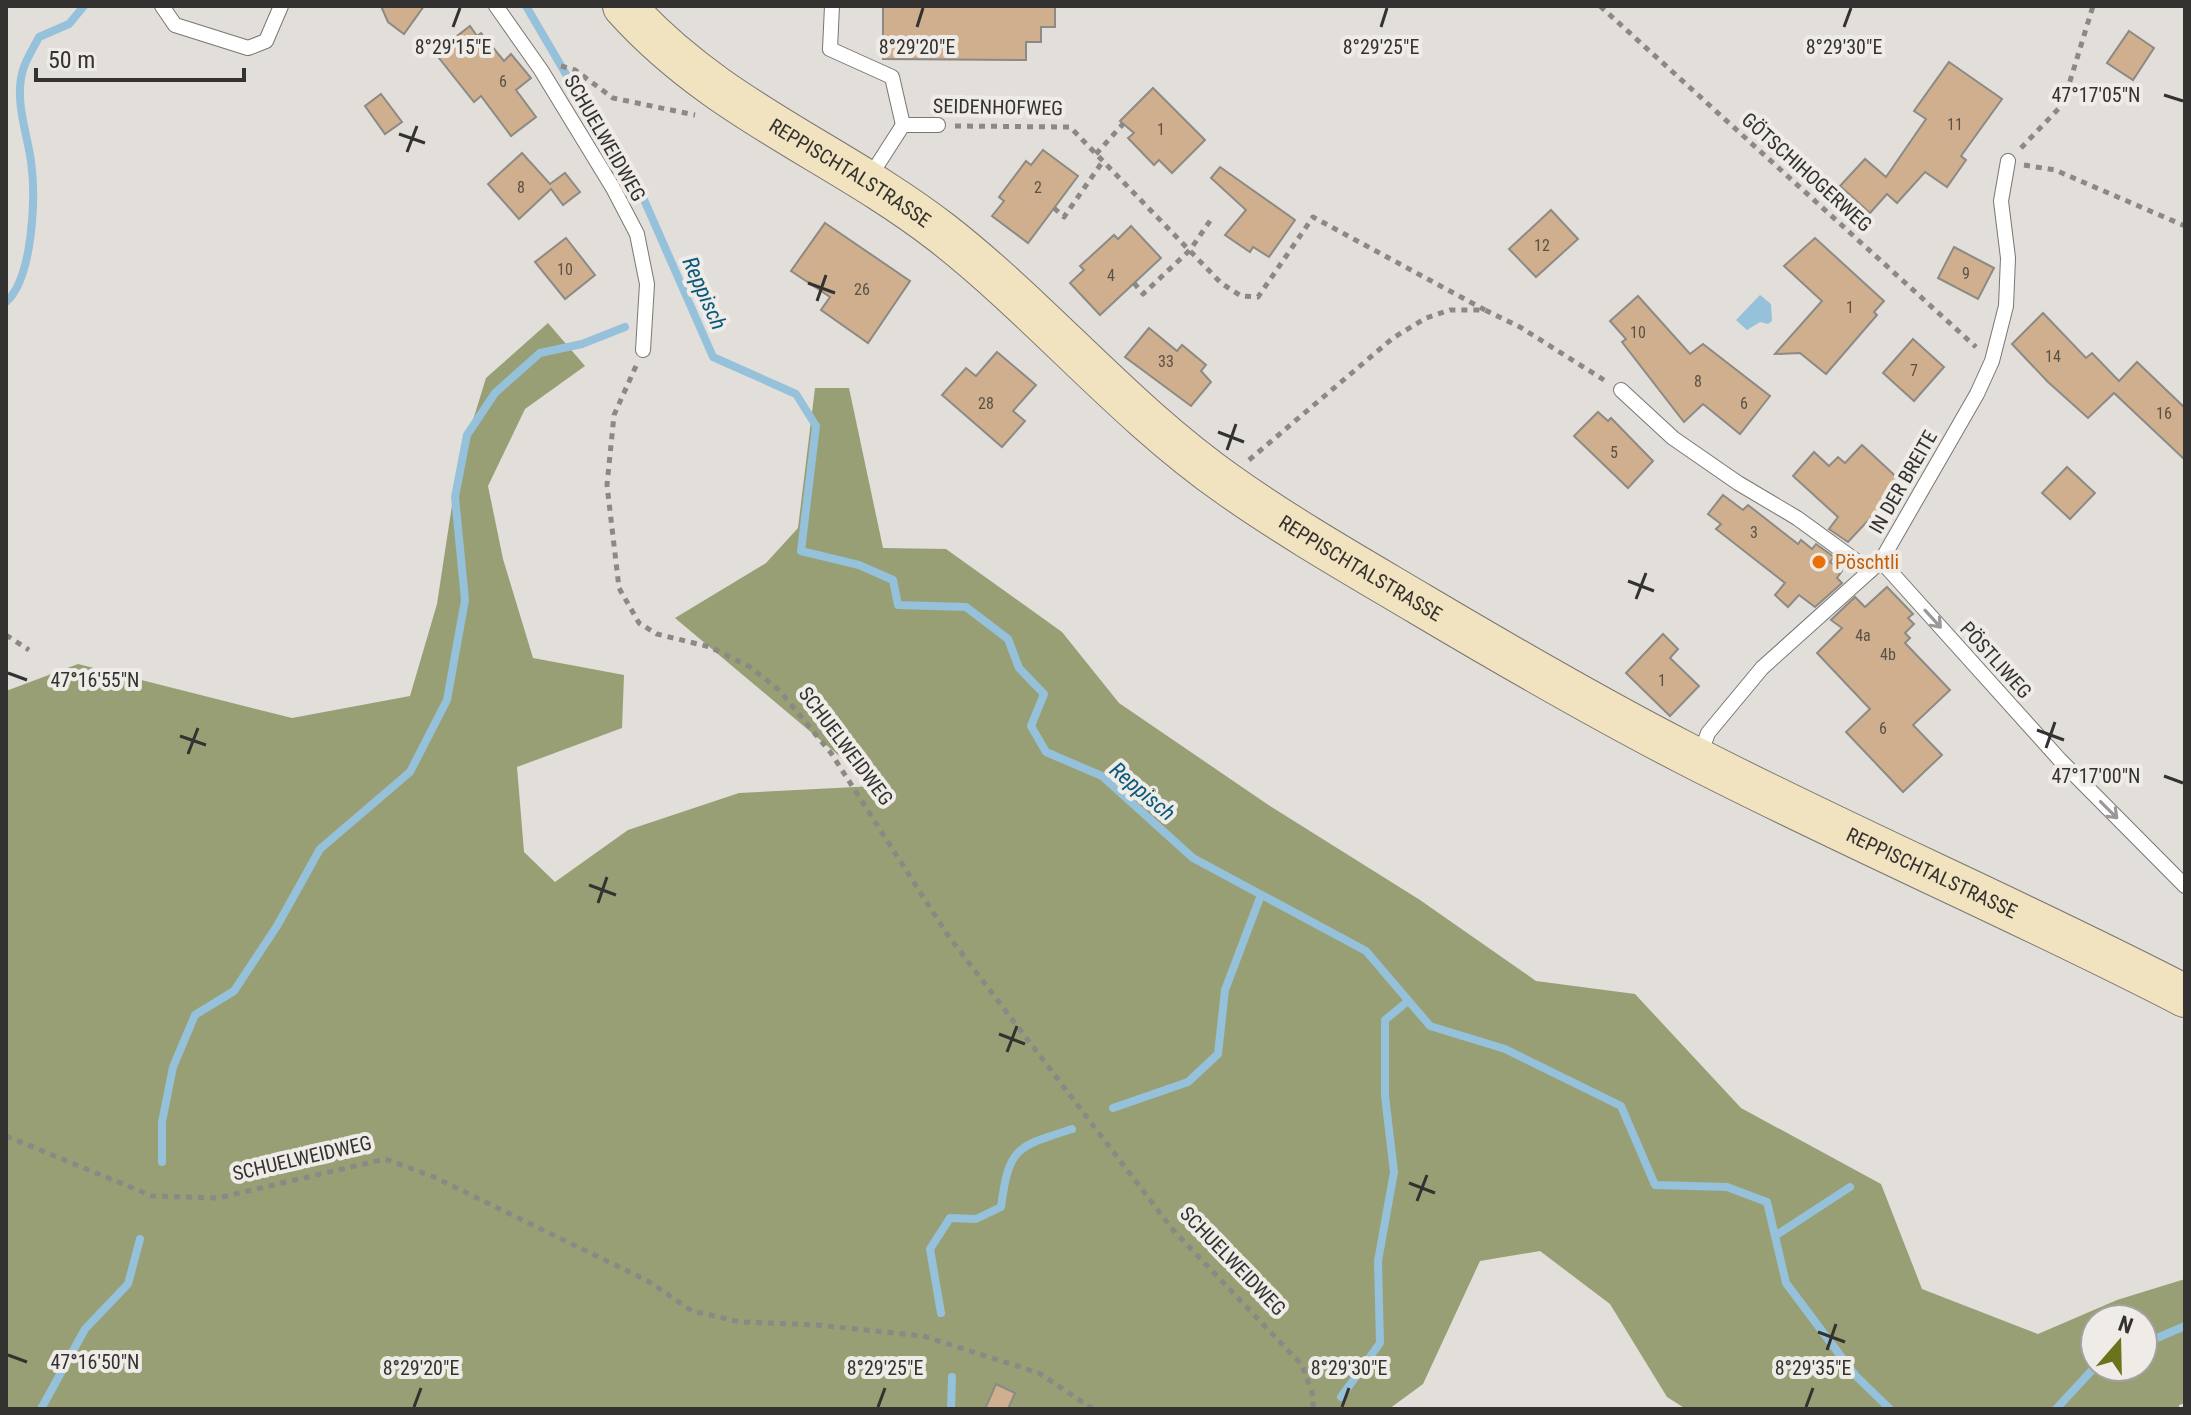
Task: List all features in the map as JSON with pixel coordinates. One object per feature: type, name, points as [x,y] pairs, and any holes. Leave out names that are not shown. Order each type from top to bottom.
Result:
[{"type":"main road","name":"REPPISCHTALSTRASSE","points":[[624,6],[646,31],[705,82],[938,230],[987,270],[1162,435],[1301,534],[1457,626],[1699,759],[2081,942],[2185,996]]},
{"type":"lane","points":[[162,6],[175,25],[248,48],[266,41],[281,6]]},
{"type":"lane","name":"SCHUELWEIDWEG","points":[[496,6],[541,70],[613,188],[637,234],[647,284],[643,350]]},
{"type":"lane","points":[[832,6],[830,49],[892,77],[903,125],[866,182]]},
{"type":"lane","name":"SEIDENHOFWEG","points":[[903,125],[938,125]]},
{"type":"lane","name":"IN DER BREITE","points":[[1699,759],[1708,733],[1762,668],[1875,566],[1977,394],[1992,361],[2006,306],[2008,258],[2001,201],[2008,161]]},
{"type":"lane","name":"PÖSTLIWEG","points":[[1621,390],[1673,438],[1738,483],[1875,566],[2185,886]]},
{"type":"path","name":"GÖTSCHIHOGERWEG","points":[[1600,6],[1992,361]]},
{"type":"path","points":[[2008,161],[2063,104],[2093,6]]},
{"type":"path","points":[[566,67],[575,70],[613,98],[707,116]]},
{"type":"path","points":[[1096,154],[1123,124]]},
{"type":"path","name":"SEIDENHOFWEG","points":[[938,125],[1070,127],[1221,283],[1241,296],[1258,297],[1313,217],[1485,310]]},
{"type":"path","points":[[1054,208],[1064,217],[1103,161]]},
{"type":"path","points":[[2008,161],[2055,170],[2185,226]]},
{"type":"path","points":[[1134,283],[1143,294],[1190,250],[1212,218]]},
{"type":"path","points":[[1248,461],[1408,327],[1450,310],[1485,310],[1520,327],[1621,390]]},
{"type":"path","name":"SCHUELWEIDWEG","points":[[643,350],[614,415],[607,485],[619,588],[639,623],[657,634],[710,647],[750,667],[779,690],[831,753],[947,934],[1173,1230],[1302,1365],[1313,1396],[1313,1409]]},
{"type":"path","points":[[6,635],[29,650]]},
{"type":"path","name":"SCHUELWEIDWEG","points":[[6,1136],[152,1196],[218,1198],[385,1159],[434,1177],[648,1281],[692,1311],[741,1322],[817,1325],[923,1336],[1039,1373],[1093,1409]]},
{"type":"green space","points":[[548,323],[585,366],[525,409],[488,486],[503,559],[533,658],[624,675],[622,728],[517,767],[524,852],[555,882],[628,830],[739,793],[875,786],[675,618],[766,563],[798,528],[815,388],[849,388],[883,548],[946,549],[1062,632],[1119,703],[1267,804],[1420,900],[1536,981],[1635,994],[1741,1108],[1881,1184],[1922,1289],[2038,1334],[2079,1316],[2079,1383],[2159,1383],[2159,1303],[2110,1303],[2185,1279],[2185,1403],[2179,1405],[2179,1409],[1686,1409],[1667,1397],[1610,1304],[1540,1251],[1480,1261],[1423,1384],[1389,1409],[6,1409],[6,691],[78,664],[292,718],[410,696],[437,604],[457,472],[486,378]]},
{"type":"water","points":[[1760,295],[1771,304],[1772,321],[1768,324],[1760,322],[1747,330],[1736,320]]},
{"type":"building","points":[[381,6],[424,6],[404,34],[388,22]]},
{"type":"building","points":[[883,6],[1055,6],[1055,27],[1041,27],[1041,42],[1026,42],[1026,60],[883,59]]},
{"type":"building","points":[[470,26],[477,36],[481,33],[504,61],[511,54],[531,78],[516,90],[536,117],[511,136],[481,96],[474,102],[435,53]]},
{"type":"building","points":[[2129,31],[2154,48],[2133,80],[2107,63]]},
{"type":"building","points":[[1949,62],[2002,99],[1961,156],[1966,160],[1947,187],[1925,172],[1897,203],[1887,194],[1870,213],[1840,186],[1865,159],[1886,177],[1926,119],[1914,111]]},
{"type":"building","points":[[1153,88],[1205,140],[1172,173],[1159,160],[1154,165],[1128,138],[1134,133],[1120,121]]},
{"type":"building","points":[[381,94],[402,122],[385,134],[365,106]]},
{"type":"building","points":[[1043,150],[1078,176],[1028,243],[992,216],[1004,201],[999,197],[1026,161],[1031,165]]},
{"type":"building","points":[[522,153],[550,184],[565,173],[580,192],[563,205],[551,189],[519,219],[488,184]]},
{"type":"building","points":[[1220,167],[1295,220],[1269,257],[1253,247],[1250,252],[1225,235],[1246,210],[1211,178]]},
{"type":"building","points":[[1551,210],[1578,239],[1536,277],[1509,249]]},
{"type":"building","points":[[825,223],[910,281],[868,343],[821,310],[830,297],[791,271]]},
{"type":"building","points":[[1131,226],[1161,258],[1100,315],[1070,283],[1084,270],[1080,266],[1114,235],[1118,239]]},
{"type":"building","points":[[566,238],[595,275],[565,299],[535,262]]},
{"type":"building","points":[[1815,238],[1884,301],[1874,312],[1877,315],[1826,374],[1800,353],[1775,354],[1822,301],[1784,266]]},
{"type":"building","points":[[1954,247],[1994,268],[1978,299],[1938,278]]},
{"type":"building","points":[[1638,296],[1690,354],[1703,344],[1770,396],[1740,434],[1703,404],[1684,422],[1622,342],[1626,339],[1610,321]]},
{"type":"building","points":[[2043,313],[2086,358],[2092,353],[2119,381],[2137,362],[2185,408],[2185,460],[2114,393],[2088,418],[2048,382],[2012,344]]},
{"type":"building","points":[[1149,328],[1177,351],[1182,345],[1206,365],[1201,371],[1211,382],[1191,406],[1125,357]]},
{"type":"building","points":[[1913,339],[1944,367],[1914,401],[1883,373]]},
{"type":"building","points":[[997,352],[1036,385],[1013,411],[1025,421],[1002,447],[942,395],[966,368],[976,376]]},
{"type":"building","points":[[1598,412],[1608,421],[1611,418],[1653,461],[1628,488],[1574,436]]},
{"type":"building","points":[[1862,445],[1903,483],[1848,542],[1829,529],[1838,517],[1793,476],[1814,452],[1829,466],[1838,457],[1845,463]]},
{"type":"building","points":[[2067,467],[2095,493],[2070,519],[2042,493]]},
{"type":"building","points":[[1723,495],[1743,510],[1748,505],[1798,544],[1801,540],[1812,549],[1816,544],[1834,557],[1830,562],[1842,571],[1837,578],[1842,583],[1815,607],[1799,595],[1788,607],[1775,595],[1785,583],[1716,529],[1721,524],[1708,514]]},
{"type":"building","points":[[1887,587],[1913,614],[1908,618],[1914,624],[1905,633],[1910,638],[1905,643],[1950,690],[1913,725],[1942,755],[1903,792],[1846,732],[1870,709],[1817,653],[1842,628],[1831,620],[1855,597],[1865,607]]},
{"type":"building","points":[[1663,634],[1678,649],[1670,658],[1699,686],[1670,716],[1626,673]]},
{"type":"building","points":[[996,1384],[1015,1393],[1008,1409],[985,1409]]},
{"type":"waterway","points":[[6,302],[22,275],[32,215],[31,161],[20,93],[23,70],[39,37],[69,24],[84,6]]},
{"type":"waterway","name":"Reppisch","points":[[526,6],[621,168],[642,195],[713,357],[796,394],[816,426],[801,551],[859,565],[893,580],[898,605],[966,607],[1008,639],[1019,668],[1044,694],[1031,726],[1046,752],[1102,776],[1193,858],[1366,951],[1430,1026],[1505,1049],[1621,1106],[1655,1185],[1727,1187],[1767,1202],[1786,1283],[1855,1375],[1890,1409]]},
{"type":"waterway","points":[[162,1162],[162,1122],[173,1067],[195,1015],[234,991],[277,926],[320,849],[410,772],[447,700],[465,600],[455,497],[467,435],[495,393],[540,353],[582,344],[625,327]]},
{"type":"waterway","points":[[1113,1108],[1188,1082],[1218,1054],[1225,990],[1261,895]]},
{"type":"waterway","points":[[1341,1397],[1380,1343],[1378,1261],[1394,1172],[1385,1096],[1385,1020],[1408,1001]]},
{"type":"waterway","points":[[941,1313],[930,1249],[950,1218],[976,1219],[1001,1207],[1008,1172],[1018,1152],[1038,1140],[1072,1129]]},
{"type":"waterway","points":[[1775,1236],[1850,1187]]},
{"type":"waterway","points":[[41,1409],[85,1329],[128,1284],[140,1239]]},
{"type":"waterway","points":[[2159,1337],[2185,1326]]},
{"type":"waterway","points":[[951,1409],[952,1377]]},
{"type":"waterway","points":[[2056,1409],[2080,1383]]},
{"type":"place","name":"Pöschtli","points":[[1819,562]]}]
